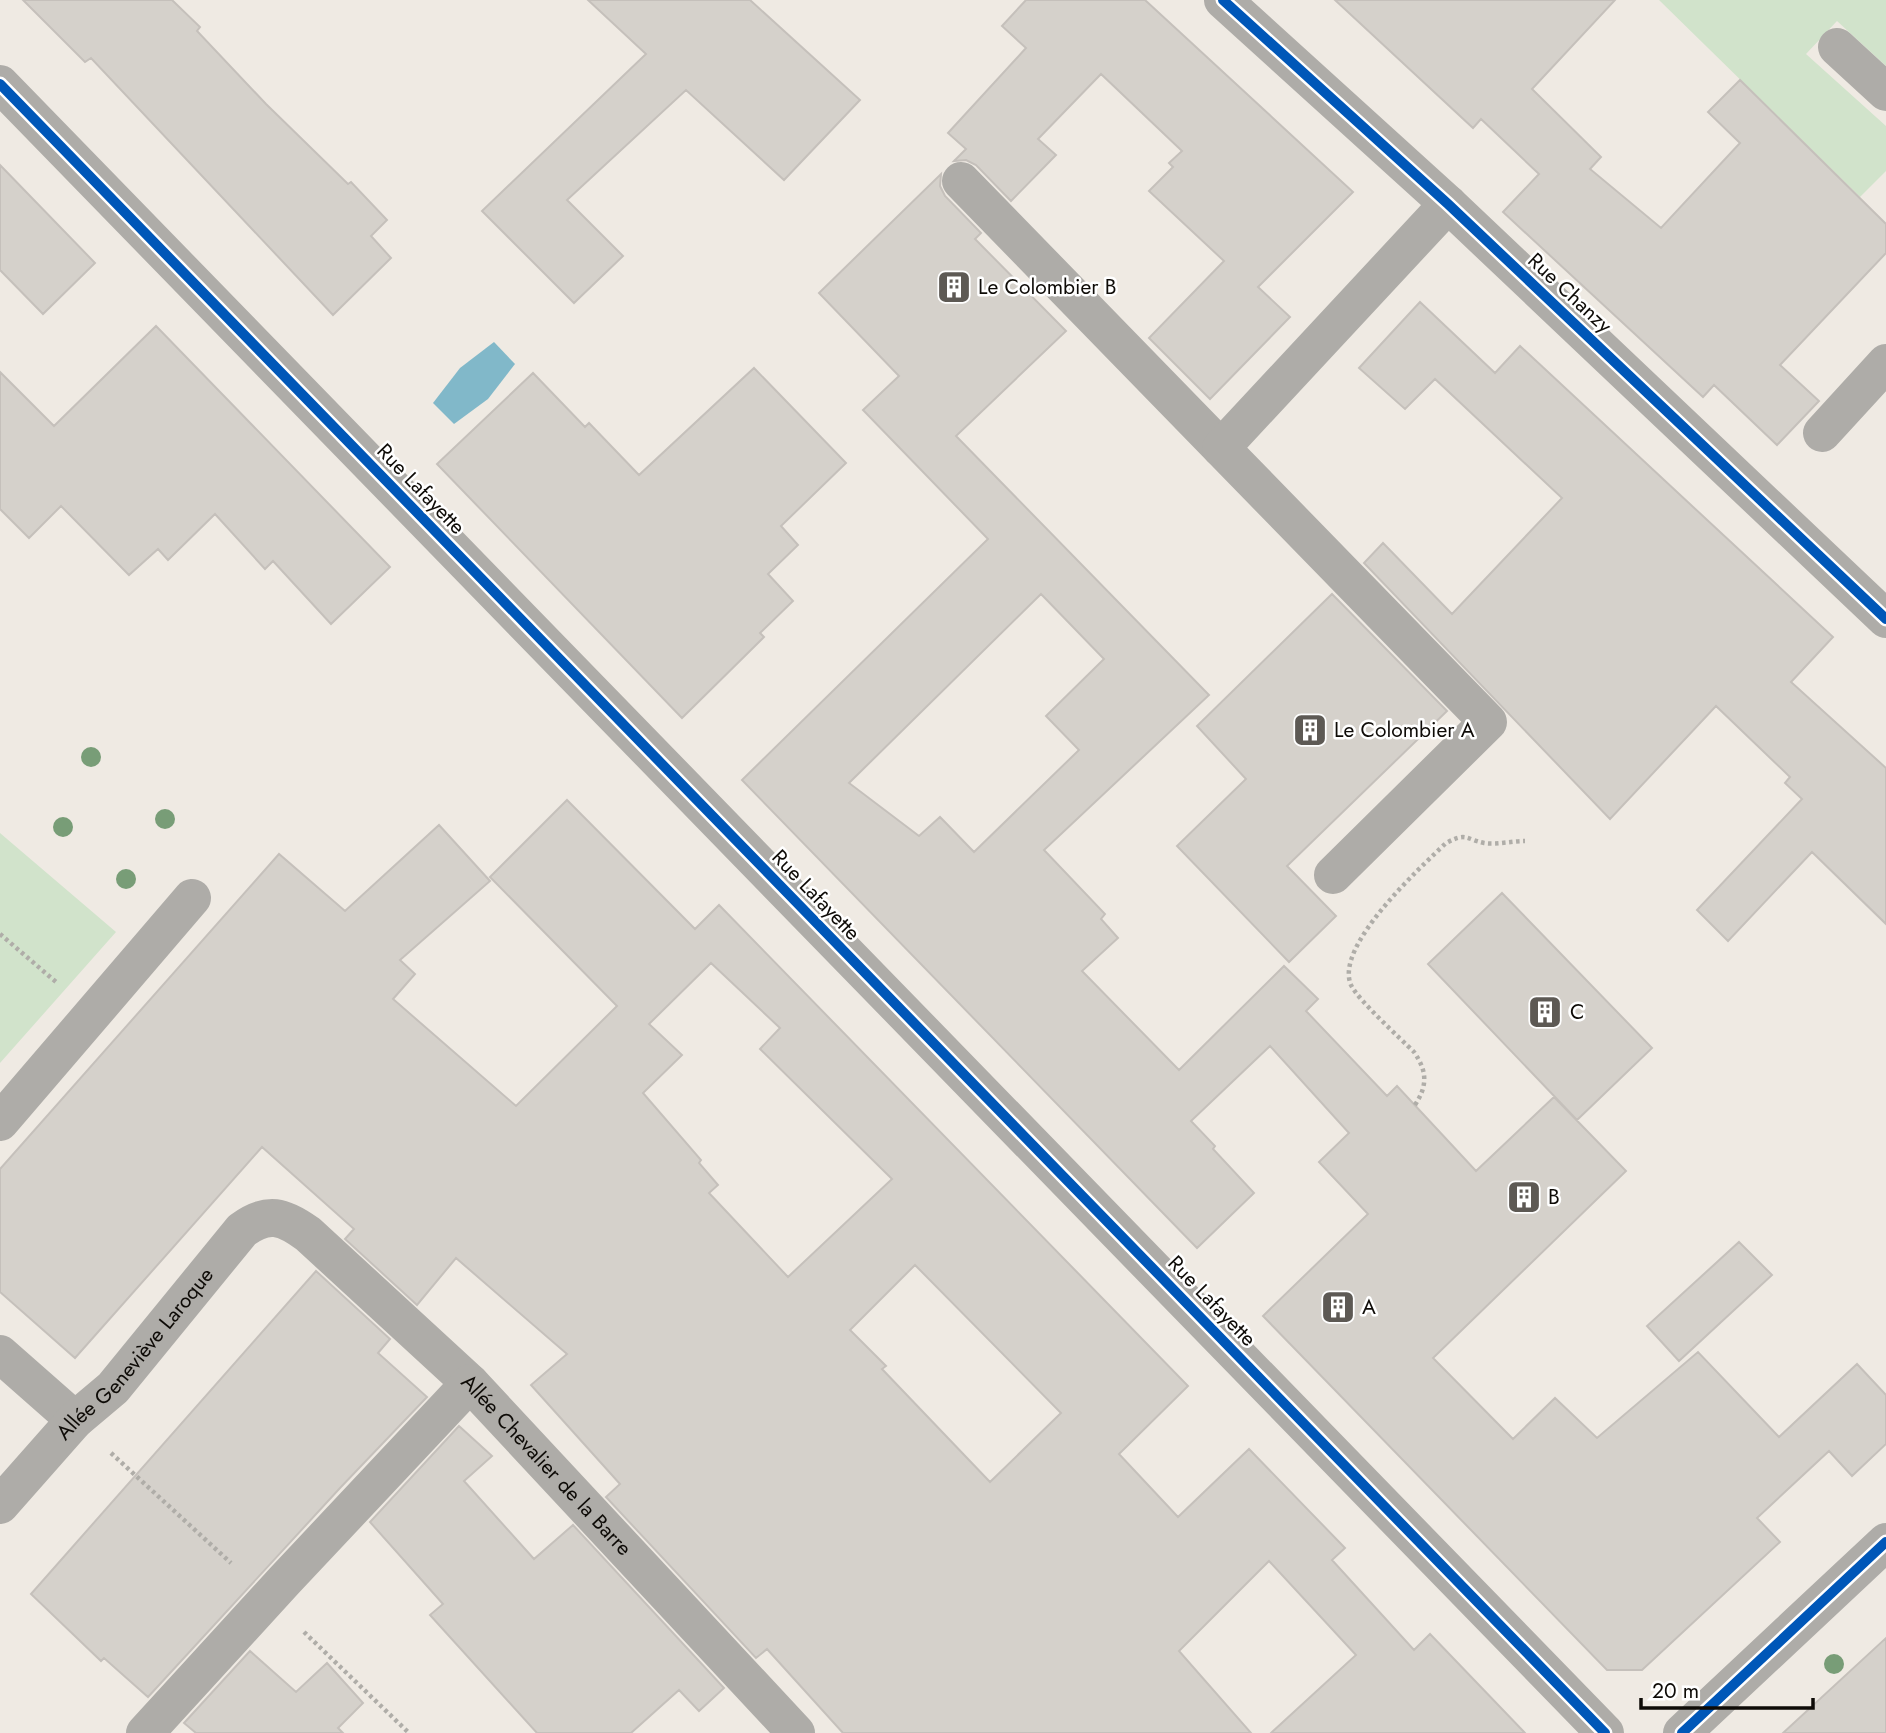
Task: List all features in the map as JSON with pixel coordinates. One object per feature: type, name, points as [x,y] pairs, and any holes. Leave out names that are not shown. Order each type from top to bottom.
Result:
[{"type":"street","name":"Rue Chanzy","points":[[1223,0],[1448,204],[1886,619]]},
{"type":"street","points":[[1837,47],[1886,92]]},
{"type":"street","name":"Rue Lafayette","points":[[0,84],[1605,1733]]},
{"type":"street","points":[[961,181],[1488,722],[1333,875]]},
{"type":"street","points":[[1221,448],[1448,204]]},
{"type":"street","points":[[1822,433],[1886,363]]},
{"type":"street","points":[[0,1122],[192,898]]},
{"type":"street","name":"Allée Chevalier de la Barre","points":[[277,1217],[293,1223],[308,1234],[470,1383],[796,1733]]},
{"type":"street","name":"Allée Geneviève Laroque","points":[[0,1505],[75,1420],[113,1388],[242,1230],[256,1219],[277,1217]]},
{"type":"street","points":[[0,1354],[75,1420]]},
{"type":"street","points":[[145,1733],[470,1383]]},
{"type":"street","points":[[1682,1733],[1886,1542]]},
{"type":"path","points":[[1415,1105],[1425,1085],[1422,1064],[1414,1052],[1354,990],[1349,972],[1352,957],[1382,907],[1446,843],[1457,838],[1470,837],[1485,843],[1525,841]]},
{"type":"path","points":[[0,934],[94,1014]]},
{"type":"path","points":[[108,1451],[134,1475]]},
{"type":"green space","points":[[1659,0],[1886,0],[1886,66],[1837,21],[1806,54],[1886,126],[1886,171],[1860,197]]},
{"type":"green space","points":[[0,833],[116,932],[0,1063]]},
{"type":"water","points":[[494,342],[515,364],[488,399],[454,424],[433,403],[460,368]]},
{"type":"building","points":[[23,0],[172,0],[200,27],[197,31],[266,104],[348,184],[351,182],[387,220],[371,236],[391,258],[333,315],[91,58],[85,62]]},
{"type":"building","points":[[588,0],[750,0],[860,100],[784,180],[686,90],[567,200],[623,256],[574,303],[482,211],[646,54]]},
{"type":"building","points":[[1026,0],[1145,0],[1353,192],[1258,287],[1290,317],[1210,399],[1149,338],[1224,261],[1149,191],[1173,167],[1169,163],[1182,151],[1101,74],[1038,139],[1056,155],[1011,201],[976,165],[966,160],[954,161],[966,149],[948,133],[1026,48],[1002,26]]},
{"type":"building","points":[[1335,0],[1615,0],[1532,89],[1601,157],[1590,169],[1661,228],[1740,143],[1708,112],[1740,80],[1886,224],[1886,253],[1780,365],[1819,401],[1777,445],[1714,385],[1703,397],[1503,212],[1539,174],[1481,119],[1473,128]]},
{"type":"building","points":[[0,165],[95,263],[43,314],[0,270]]},
{"type":"building","points":[[941,174],[940,186],[945,196],[981,233],[975,239],[1066,331],[956,436],[1209,695],[1044,850],[1105,914],[1101,919],[1118,938],[1082,971],[1179,1070],[1284,966],[1318,999],[1306,1011],[1387,1096],[1397,1086],[1476,1171],[1554,1097],[1626,1171],[1433,1358],[1513,1439],[1555,1398],[1597,1438],[1698,1352],[1779,1437],[1857,1364],[1886,1395],[1886,1444],[1852,1476],[1829,1451],[1757,1518],[1780,1542],[1642,1670],[1607,1670],[1263,1316],[1368,1214],[1319,1162],[1349,1133],[1270,1046],[1191,1121],[1254,1193],[1197,1248],[742,780],[988,539],[863,410],[899,376],[819,293]],"holes":[[[1041,594],[1104,659],[1046,716],[1079,750],[974,852],[940,817],[919,836],[849,783]]]},
{"type":"building","points":[[1420,302],[1495,373],[1520,346],[1833,637],[1791,682],[1886,768],[1886,924],[1812,852],[1728,941],[1697,910],[1802,799],[1785,783],[1790,777],[1716,706],[1610,819],[1364,563],[1383,543],[1452,614],[1562,498],[1435,379],[1405,409],[1359,368]]},
{"type":"building","points":[[156,326],[390,567],[331,624],[273,561],[265,569],[215,514],[168,560],[158,549],[129,575],[61,506],[29,538],[0,509],[0,372],[54,426]]},
{"type":"building","points":[[754,368],[846,463],[781,526],[798,545],[768,574],[793,601],[760,633],[764,637],[682,718],[437,464],[533,373],[585,427],[589,423],[639,475]]},
{"type":"building","points":[[1332,594],[1447,711],[1287,866],[1336,916],[1289,962],[1177,846],[1246,779],[1197,726]]},
{"type":"building","points":[[567,800],[695,929],[719,905],[1188,1386],[1119,1454],[1178,1517],[1249,1449],[1345,1548],[1332,1560],[1414,1650],[1430,1634],[1525,1733],[1271,1733],[1356,1655],[1269,1561],[1179,1651],[1251,1733],[843,1733],[767,1649],[756,1658],[606,1497],[620,1484],[531,1385],[567,1354],[456,1258],[417,1305],[345,1239],[354,1229],[262,1147],[75,1358],[0,1292],[0,1169],[279,854],[345,911],[439,825],[490,881],[400,960],[415,974],[393,999],[516,1106],[617,1006],[490,877]],"holes":[[[711,963],[780,1028],[760,1049],[892,1179],[788,1277],[709,1193],[718,1185],[699,1163],[701,1160],[643,1093],[682,1055],[649,1024]],[[915,1265],[1061,1413],[990,1482],[882,1369],[886,1366],[850,1330]]]},
{"type":"building","name":"C","points":[[1502,893],[1652,1048],[1577,1120],[1428,964]]},
{"type":"building","points":[[1739,1242],[1772,1275],[1679,1361],[1647,1326]]},
{"type":"building","points":[[316,1271],[390,1339],[378,1353],[427,1397],[148,1697],[104,1658],[101,1661],[31,1594]]},
{"type":"building","points":[[459,1426],[492,1456],[464,1481],[534,1559],[573,1525],[724,1688],[699,1711],[679,1690],[631,1733],[537,1733],[430,1615],[443,1604],[370,1522]]},
{"type":"building","points":[[1886,1638],[1886,1733],[1783,1733]]},
{"type":"building","points":[[250,1651],[296,1692],[327,1663],[363,1703],[338,1728],[343,1733],[196,1733],[184,1723]]},
{"type":"cycle path","points":[[1223,0],[1448,204],[1886,619]]},
{"type":"cycle path","points":[[0,84],[1605,1733]]},
{"type":"cycle path","points":[[1682,1733],[1886,1542]]},
{"type":"place","name":"Le Colombier B","points":[[954,287]]},
{"type":"place","name":"Le Colombier A","points":[[1310,730]]},
{"type":"place","name":"C","points":[[1545,1012]]},
{"type":"place","name":"B","points":[[1524,1197]]},
{"type":"place","name":"A","points":[[1338,1307]]}]
